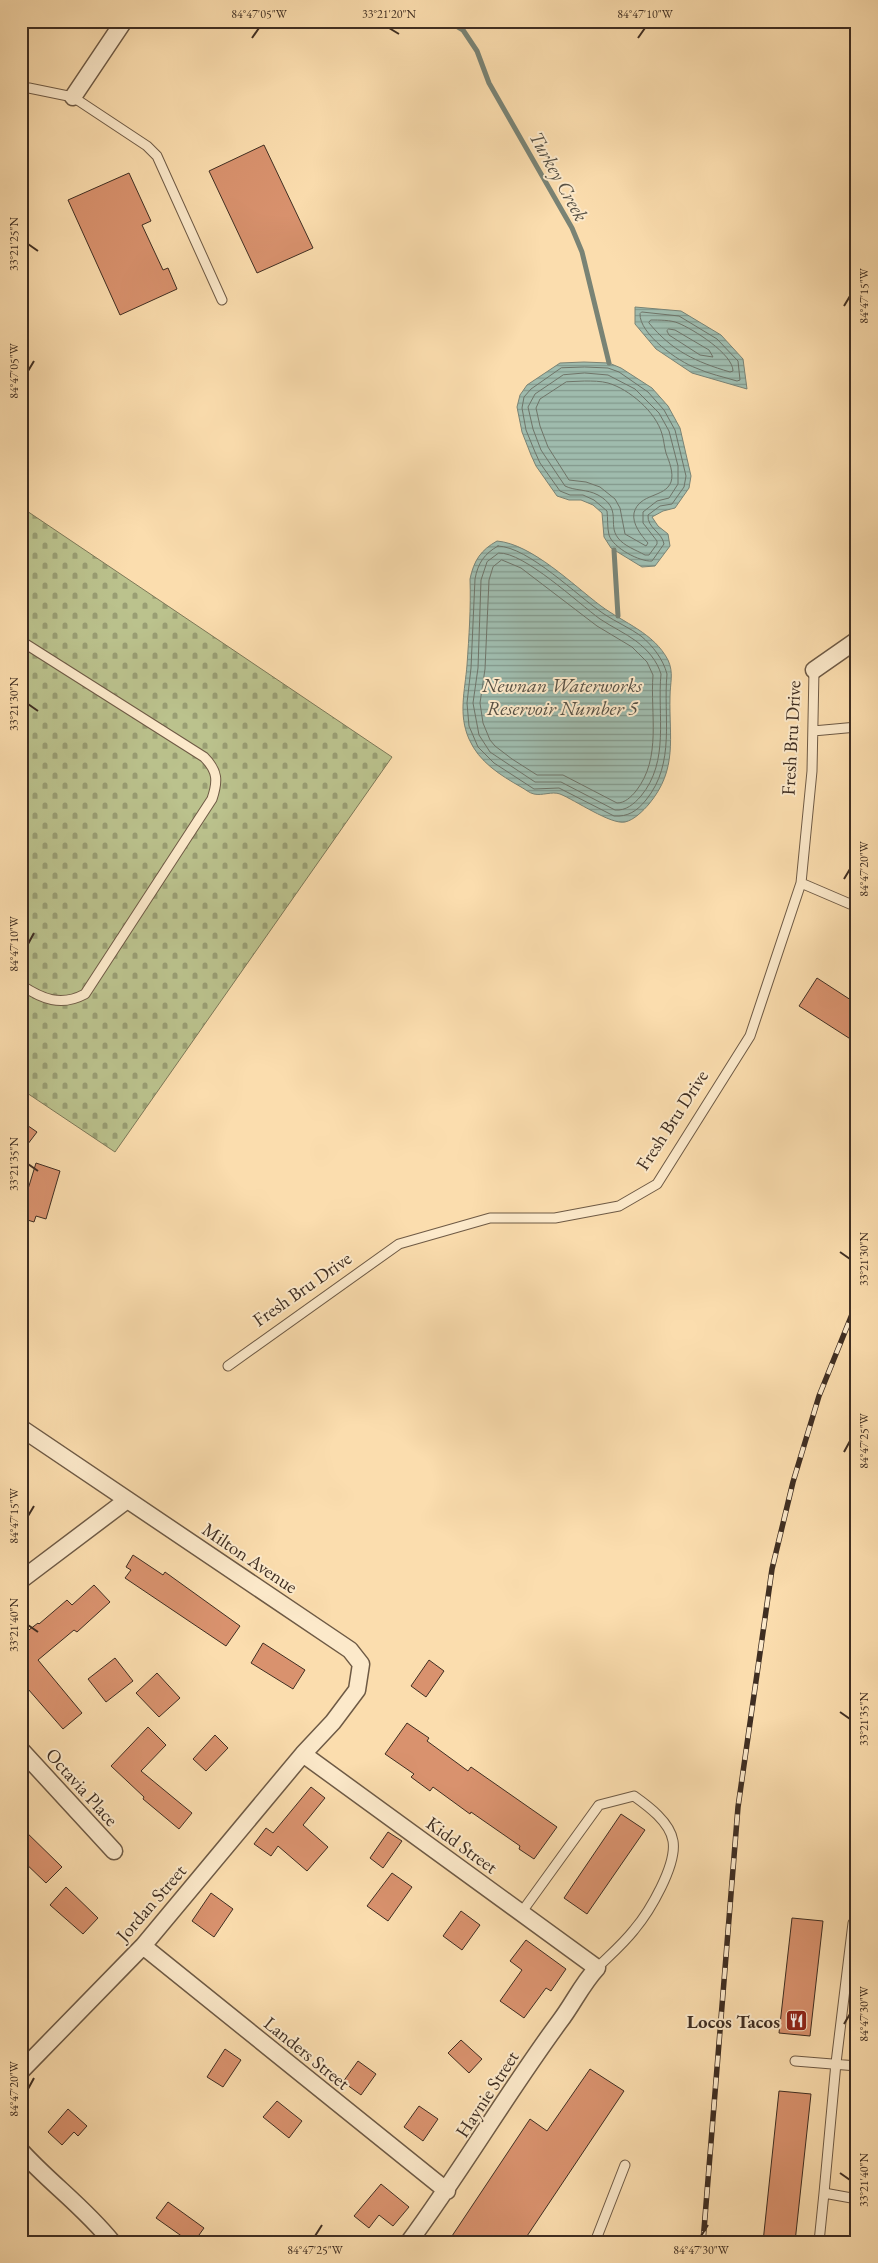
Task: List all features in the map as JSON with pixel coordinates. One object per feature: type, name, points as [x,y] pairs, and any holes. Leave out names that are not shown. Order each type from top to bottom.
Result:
[{"type":"street","points":[[73,97],[124,21]]},
{"type":"street","name":"Fresh Bru Drive","points":[[814,670],[857,640]]},
{"type":"street","name":"Milton Avenue","points":[[21,1428],[350,1650],[361,1664],[356,1690],[333,1722],[303,1754]]},
{"type":"street","points":[[21,1580],[127,1500]]},
{"type":"street","name":"Octavia Place","points":[[21,1750],[114,1851]]},
{"type":"street","name":"Kidd Street","points":[[303,1754],[597,1968]]},
{"type":"street","name":"Jordan Street","points":[[21,2071],[143,1946],[303,1754]]},
{"type":"street","name":"Landers Street","points":[[143,1946],[447,2191]]},
{"type":"street","name":"Haynie Street","points":[[409,2242],[447,2191],[546,2040],[571,2007],[585,1981],[597,1968]]},
{"type":"street","points":[[21,2152],[98,2225],[112,2242]]},
{"type":"lane","points":[[21,89],[29,88],[73,97],[147,146],[157,156],[222,300]]},
{"type":"lane","points":[[21,641],[204,757],[214,768],[216,786],[212,800],[85,994],[74,1000],[55,1002],[35,994],[21,985]]},
{"type":"lane","name":"Fresh Bru Drive","points":[[228,1366],[399,1244],[490,1218],[555,1218],[619,1206],[658,1184],[750,1036],[801,884],[812,771],[814,670]]},
{"type":"lane","points":[[813,731],[857,727]]},
{"type":"lane","points":[[801,884],[857,907]]},
{"type":"lane","points":[[521,1913],[599,1805],[634,1796],[657,1812],[673,1839],[673,1860],[670,1868],[635,1929],[597,1968]]},
{"type":"lane","points":[[819,2242],[836,2063],[853,1924]]},
{"type":"lane","points":[[795,2061],[857,2066]]},
{"type":"lane","points":[[595,2242],[625,2165]]},
{"type":"lane","points":[[824,2193],[857,2199]]},
{"type":"green space","points":[[21,507],[392,757],[115,1152],[21,1089]]},
{"type":"water","points":[[635,307],[681,311],[721,335],[743,359],[747,389],[692,373],[656,349],[635,324]]},
{"type":"water","points":[[560,363],[609,363],[621,368],[652,388],[668,406],[680,428],[691,476],[689,488],[675,508],[663,511],[652,517],[658,526],[668,534],[670,546],[655,566],[642,567],[611,548],[604,537],[602,513],[593,505],[581,500],[569,500],[557,496],[536,466],[522,432],[517,407],[520,395],[527,385]]},
{"type":"water","name":"Newnan Waterworks Reservoir Number 5","points":[[497,541],[524,549],[538,557],[601,606],[647,636],[668,660],[671,674],[671,740],[668,766],[658,791],[649,804],[638,815],[628,821],[619,822],[611,820],[560,794],[530,793],[505,778],[484,761],[478,755],[469,739],[464,721],[463,702],[469,633],[470,579],[479,556]]},
{"type":"building","points":[[264,145],[313,248],[257,273],[209,171]]},
{"type":"building","points":[[129,173],[151,221],[142,225],[163,270],[168,268],[177,289],[120,315],[68,200]]},
{"type":"building","points":[[817,978],[857,1004],[857,1033],[852,1040],[799,1006]]},
{"type":"building","points":[[21,1121],[37,1132],[21,1153]]},
{"type":"building","points":[[36,1163],[60,1171],[46,1219],[36,1216],[34,1222],[21,1218],[21,1212]]},
{"type":"building","points":[[133,1555],[163,1575],[165,1572],[240,1626],[226,1646],[125,1578],[131,1570],[126,1567]]},
{"type":"building","points":[[94,1585],[110,1602],[77,1632],[74,1630],[38,1660],[82,1713],[63,1729],[21,1681],[21,1636],[39,1624],[67,1600],[72,1605]]},
{"type":"building","points":[[263,1643],[305,1670],[293,1689],[251,1663]]},
{"type":"building","points":[[115,1658],[133,1681],[106,1702],[88,1679]]},
{"type":"building","points":[[429,1660],[444,1671],[426,1697],[411,1686]]},
{"type":"building","points":[[157,1673],[180,1698],[159,1717],[136,1693]]},
{"type":"building","points":[[407,1723],[429,1738],[427,1741],[468,1771],[471,1767],[557,1827],[534,1859],[519,1849],[520,1846],[471,1812],[470,1814],[433,1787],[430,1791],[411,1777],[414,1774],[385,1754]]},
{"type":"building","points":[[148,1727],[166,1745],[141,1771],[192,1813],[179,1829],[143,1799],[144,1797],[111,1766]]},
{"type":"building","points":[[215,1735],[228,1748],[206,1771],[193,1759]]},
{"type":"building","points":[[311,1787],[325,1798],[303,1825],[328,1847],[307,1871],[278,1846],[271,1856],[254,1844],[266,1828],[273,1833]]},
{"type":"building","points":[[621,1814],[645,1830],[587,1914],[564,1898]]},
{"type":"building","points":[[21,1827],[62,1867],[46,1883],[21,1859]]},
{"type":"building","points":[[388,1832],[402,1841],[383,1868],[370,1858]]},
{"type":"building","points":[[392,1873],[412,1887],[388,1921],[367,1906]]},
{"type":"building","points":[[66,1887],[98,1918],[83,1934],[50,1905]]},
{"type":"building","points":[[211,1893],[233,1909],[214,1937],[192,1921]]},
{"type":"building","points":[[461,1911],[480,1925],[462,1950],[443,1936]]},
{"type":"building","points":[[792,1918],[823,1921],[810,2036],[779,2033]]},
{"type":"building","points":[[526,1940],[566,1969],[551,1991],[546,1988],[524,2018],[500,2001],[522,1970],[510,1961]]},
{"type":"building","points":[[461,2040],[482,2059],[469,2073],[448,2053]]},
{"type":"building","points":[[225,2049],[241,2060],[223,2087],[207,2077]]},
{"type":"building","points":[[358,2061],[376,2074],[361,2095],[343,2082]]},
{"type":"building","points":[[590,2069],[624,2091],[523,2242],[448,2242],[530,2119],[547,2131]]},
{"type":"building","points":[[779,2091],[811,2094],[795,2242],[763,2242]]},
{"type":"building","points":[[277,2101],[302,2121],[289,2138],[263,2117]]},
{"type":"building","points":[[419,2106],[438,2119],[423,2141],[404,2127]]},
{"type":"building","points":[[68,2109],[87,2126],[78,2136],[74,2132],[62,2145],[48,2132]]},
{"type":"building","points":[[381,2184],[409,2207],[393,2226],[379,2215],[369,2228],[354,2216]]},
{"type":"building","points":[[168,2202],[204,2228],[194,2242],[190,2242],[156,2218]]},
{"type":"waterway","name":"Turkey Creek","points":[[448,21],[463,30],[477,51],[489,83],[572,228],[582,252],[609,363]]},
{"type":"waterway","name":"Turkey Creek","points":[[614,550],[618,616]]},
{"type":"railway","points":[[703,2242],[738,1807],[772,1569],[793,1482],[819,1396],[857,1302]]},
{"type":"railway","points":[[21,2231],[32,2242]]},
{"type":"place","name":"Locos Tacos","points":[[796,2021]]}]
